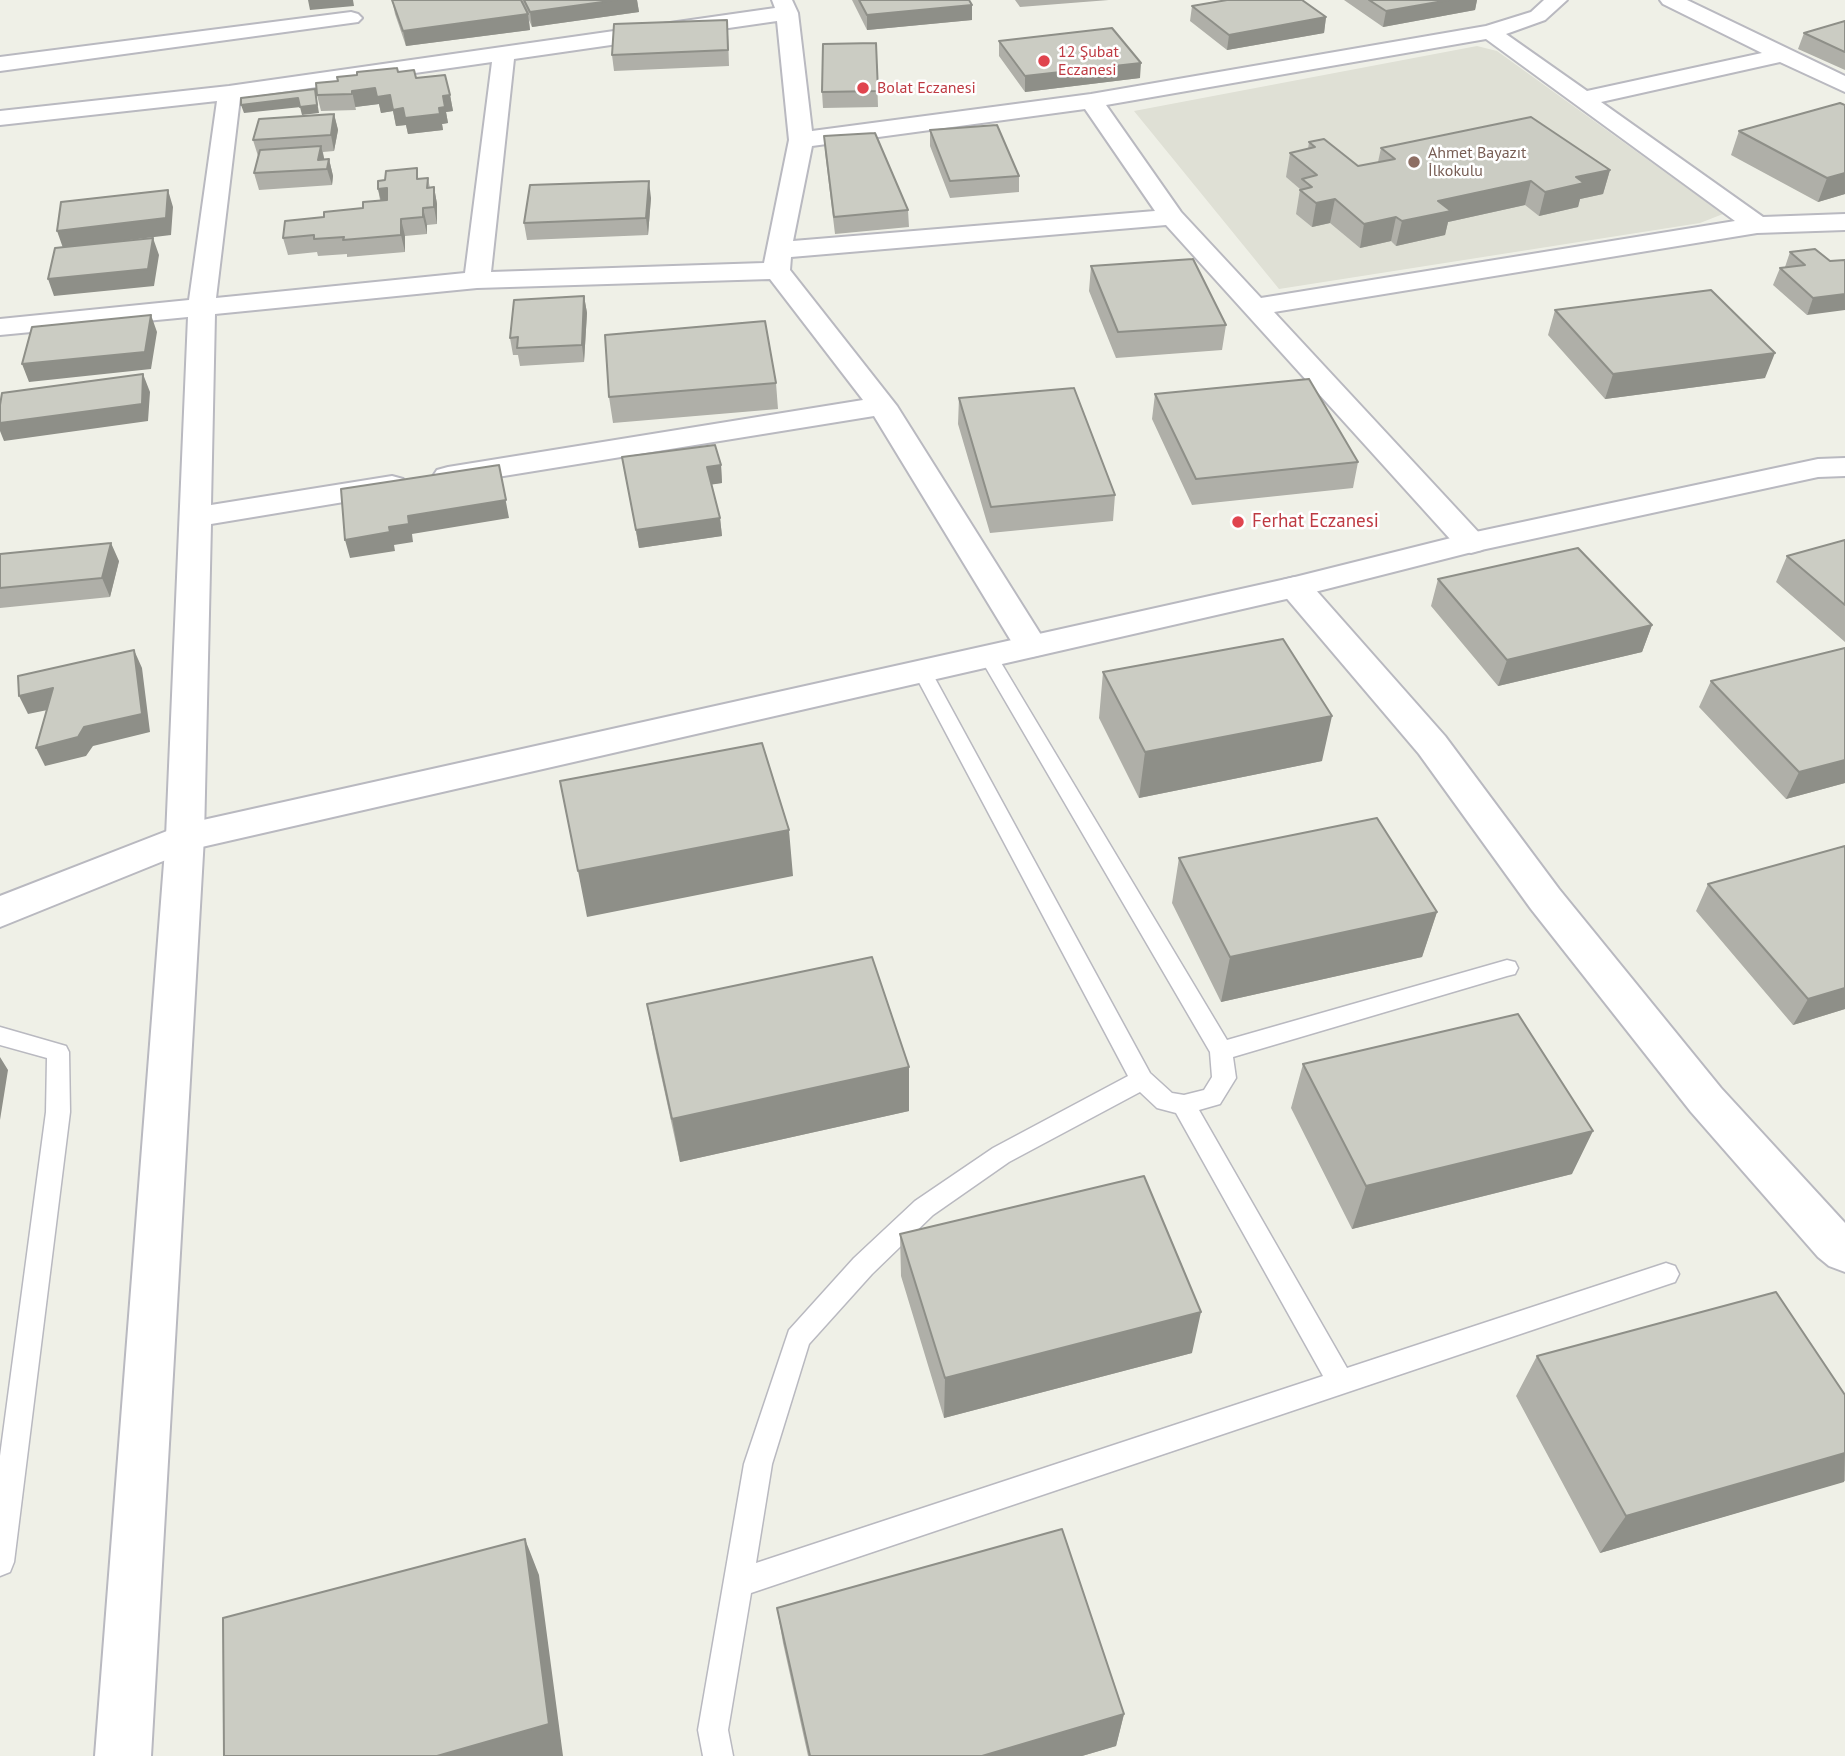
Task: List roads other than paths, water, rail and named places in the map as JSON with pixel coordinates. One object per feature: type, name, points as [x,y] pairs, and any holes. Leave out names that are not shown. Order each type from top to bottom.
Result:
[{"type":"street","points":[[1514,0],[1538,16]]},
{"type":"street","points":[[800,140],[1091,101],[1490,32],[1538,16],[1558,0]]},
{"type":"street","points":[[1670,0],[1845,85]]},
{"type":"street","points":[[0,118],[229,93],[504,54],[785,6],[800,140],[778,260],[881,406],[1031,646]]},
{"type":"street","points":[[0,64],[351,18]]},
{"type":"street","points":[[1490,32],[1757,225]]},
{"type":"street","points":[[477,280],[504,54]]},
{"type":"street","points":[[1582,99],[1783,55]]},
{"type":"street","points":[[123,1756],[185,837],[202,305],[229,93]]},
{"type":"street","points":[[1091,101],[1172,217],[1471,543]]},
{"type":"street","points":[[0,327],[477,280],[778,260],[1172,217]]},
{"type":"street","points":[[1257,307],[1757,225],[1845,222]]},
{"type":"street","points":[[196,517],[881,406]]},
{"type":"street","points":[[0,912],[185,837],[1295,587],[1471,543],[1818,468],[1845,467]]},
{"type":"street","points":[[1295,587],[1432,745],[1545,899],[1706,1100],[1845,1252]]},
{"type":"lane","points":[[922,671],[1142,1080],[1165,1101],[1184,1105],[1212,1097],[1224,1078],[1221,1051],[988,656]]},
{"type":"lane","points":[[1221,1051],[1507,968]]},
{"type":"lane","points":[[0,1036],[58,1052],[58,1112],[0,1562]]},
{"type":"lane","points":[[718,1756],[713,1730],[758,1464],[798,1338],[863,1266],[924,1208],[1001,1155],[1142,1080]]},
{"type":"lane","points":[[1184,1105],[1340,1382]]},
{"type":"lane","points":[[737,1583],[1665,1273]]},
{"type":"place","name":"12 Şubat Eczanesi","points":[[1044,61]]},
{"type":"place","name":"Bolat Eczanesi","points":[[863,88]]},
{"type":"place","name":"Ahmet Bayazıt İlkokulu","points":[[1414,162]]},
{"type":"place","name":"Ferhat Eczanesi","points":[[1238,522]]}]
